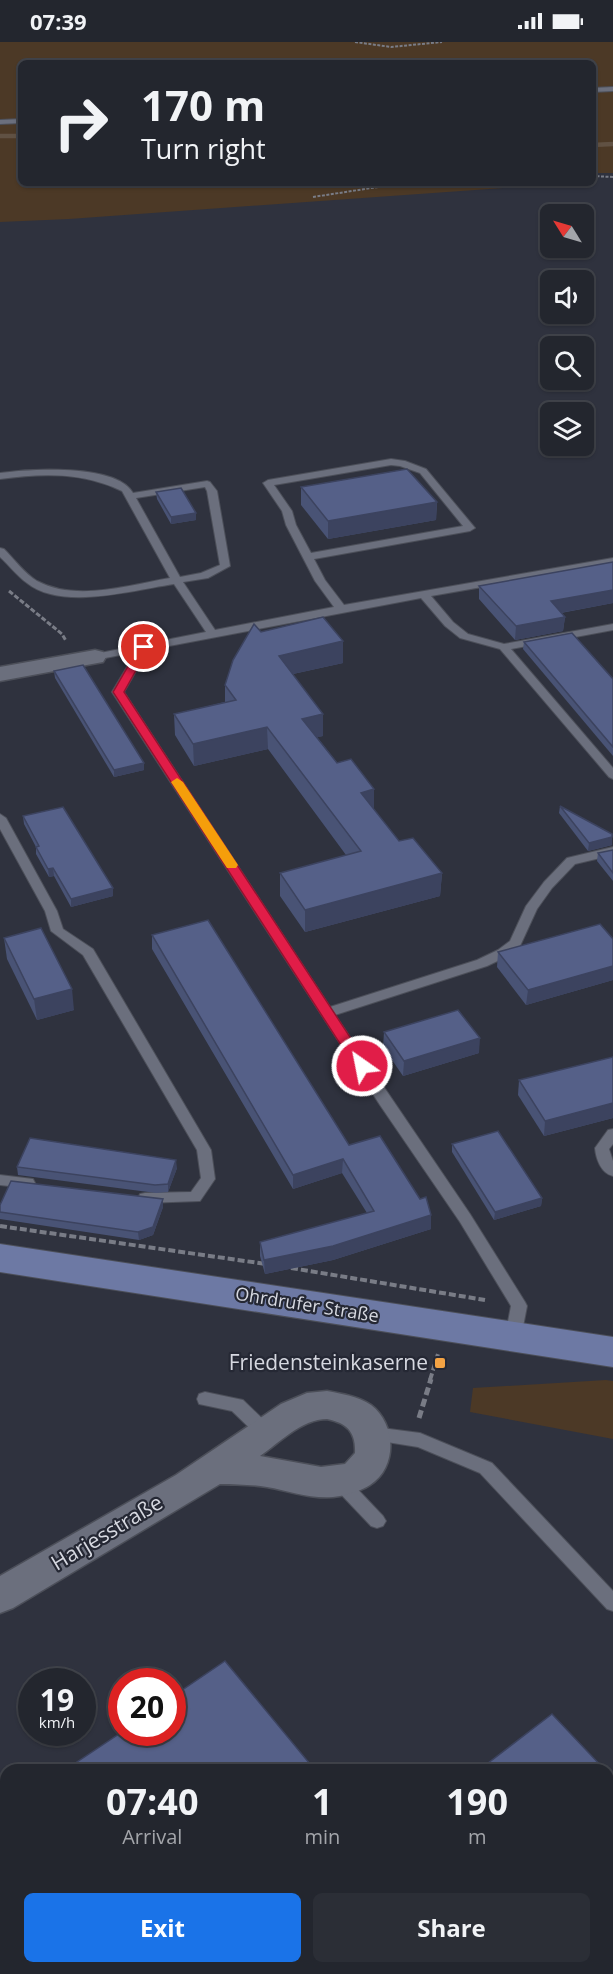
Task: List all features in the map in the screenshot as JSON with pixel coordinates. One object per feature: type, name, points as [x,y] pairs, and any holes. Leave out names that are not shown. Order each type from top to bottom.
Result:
[{"type":"main road","name":"Ohrdrufer Straße","points":[[0,1258],[446,1326],[516,1321],[613,1352]]},
{"type":"street","points":[[0,674],[86,658]]},
{"type":"street","name":"Harjesstraße","points":[[0,1596],[214,1469],[308,1407],[341,1406],[355,1412],[374,1434]]},
{"type":"street","points":[[214,1469],[259,1471],[299,1479],[340,1482],[357,1475],[369,1463],[375,1446],[374,1434]]},
{"type":"lane","points":[[596,90],[613,89]]},
{"type":"lane","points":[[0,122],[18,121]]},
{"type":"lane","points":[[308,556],[470,528],[423,471],[402,463],[391,462],[268,483],[287,511],[291,525],[320,581],[341,609]]},
{"type":"lane","points":[[0,476],[45,470],[85,475],[116,483],[126,489],[176,579],[212,634]]},
{"type":"lane","points":[[0,551],[31,582],[57,592],[97,593],[204,576],[225,566],[212,491],[207,484],[130,496]]},
{"type":"lane","points":[[86,658],[341,609],[613,561]]},
{"type":"lane","points":[[424,595],[448,624],[464,636],[504,647],[613,627]]},
{"type":"lane","points":[[144,647],[118,692],[327,1013],[465,1218],[516,1321]]},
{"type":"lane","points":[[504,647],[613,775]]},
{"type":"lane","points":[[0,818],[51,911],[57,931],[88,952],[204,1150],[208,1179],[195,1197],[156,1200],[133,1197]]},
{"type":"lane","points":[[327,1013],[482,963],[503,953],[515,943],[531,909],[548,885],[571,861],[613,851]]},
{"type":"lane","points":[[613,1134],[602,1148],[603,1158],[613,1171]]},
{"type":"lane","points":[[0,1180],[44,1185]]},
{"type":"lane","points":[[205,1399],[237,1405],[266,1433]]},
{"type":"lane","points":[[374,1434],[413,1439],[486,1468],[613,1602]]},
{"type":"lane","points":[[340,1482],[377,1521]]},
{"type":"path","points":[[355,42],[391,47],[442,42]]},
{"type":"path","points":[[596,176],[613,177]]},
{"type":"path","points":[[314,197],[394,186]]},
{"type":"path","points":[[8,589],[62,634],[86,658]]},
{"type":"path","points":[[0,1226],[268,1264]]},
{"type":"path","points":[[280,1266],[516,1321]]},
{"type":"path","points":[[413,1439],[446,1326]]},
{"type":"shaded area","points":[[0,42],[613,42],[613,173],[596,173],[596,60],[18,60],[18,186],[530,186],[0,222]]},
{"type":"shaded area","points":[[613,1381],[613,1439],[470,1412],[473,1388]]},
{"type":"building","points":[[407,469],[437,502],[328,521],[301,487]]},
{"type":"building","points":[[181,488],[196,513],[171,517],[156,492]]},
{"type":"building","points":[[613,562],[613,590],[551,601],[565,617],[516,626],[479,586]]},
{"type":"building","points":[[323,617],[343,641],[279,656],[323,714],[302,719],[337,763],[351,759],[374,789],[361,793],[399,841],[413,838],[442,873],[305,910],[280,873],[361,851],[267,727],[193,744],[174,714],[236,700],[225,685],[233,660],[254,624],[261,632]]},
{"type":"building","points":[[572,633],[613,679],[613,747],[524,642]]},
{"type":"building","points":[[83,665],[144,763],[114,770],[54,671]]},
{"type":"building","points":[[560,806],[612,834],[612,837],[589,843]]},
{"type":"building","points":[[63,807],[113,888],[71,899],[53,868],[48,869],[23,816]]},
{"type":"building","points":[[613,850],[613,873],[598,853]]},
{"type":"building","points":[[208,920],[349,1145],[380,1136],[420,1199],[426,1197],[431,1215],[333,1246],[264,1260],[260,1242],[374,1211],[343,1159],[293,1175],[152,935]]},
{"type":"building","points":[[600,924],[613,939],[613,966],[528,990],[498,952]]},
{"type":"building","points":[[41,928],[72,989],[34,999],[4,938]]},
{"type":"building","points":[[458,1010],[480,1038],[404,1061],[384,1032]]},
{"type":"building","points":[[613,1057],[613,1103],[545,1121],[519,1080]]},
{"type":"building","points":[[498,1131],[542,1198],[495,1212],[452,1144]]},
{"type":"building","points":[[30,1138],[176,1160],[168,1184],[155,1185],[17,1167]]},
{"type":"building","points":[[11,1181],[163,1199],[153,1227],[138,1232],[0,1212],[0,1205]]},
{"type":"building","points":[[225,1661],[310,1764],[74,1764],[108,1741],[108,1746],[186,1746],[186,1687]]},
{"type":"building","points":[[552,1714],[599,1764],[487,1764]]},
{"type":"waterway","points":[[0,136],[18,136]]},
{"type":"waterway","points":[[596,145],[613,144]]},
{"type":"slow traffic","points":[[177,782],[232,865]]},
{"type":"place","name":"Friedensteinkaserne","points":[[440,1363]]},
{"type":"route","points":[[144,647],[118,692],[362,1066]]}]
